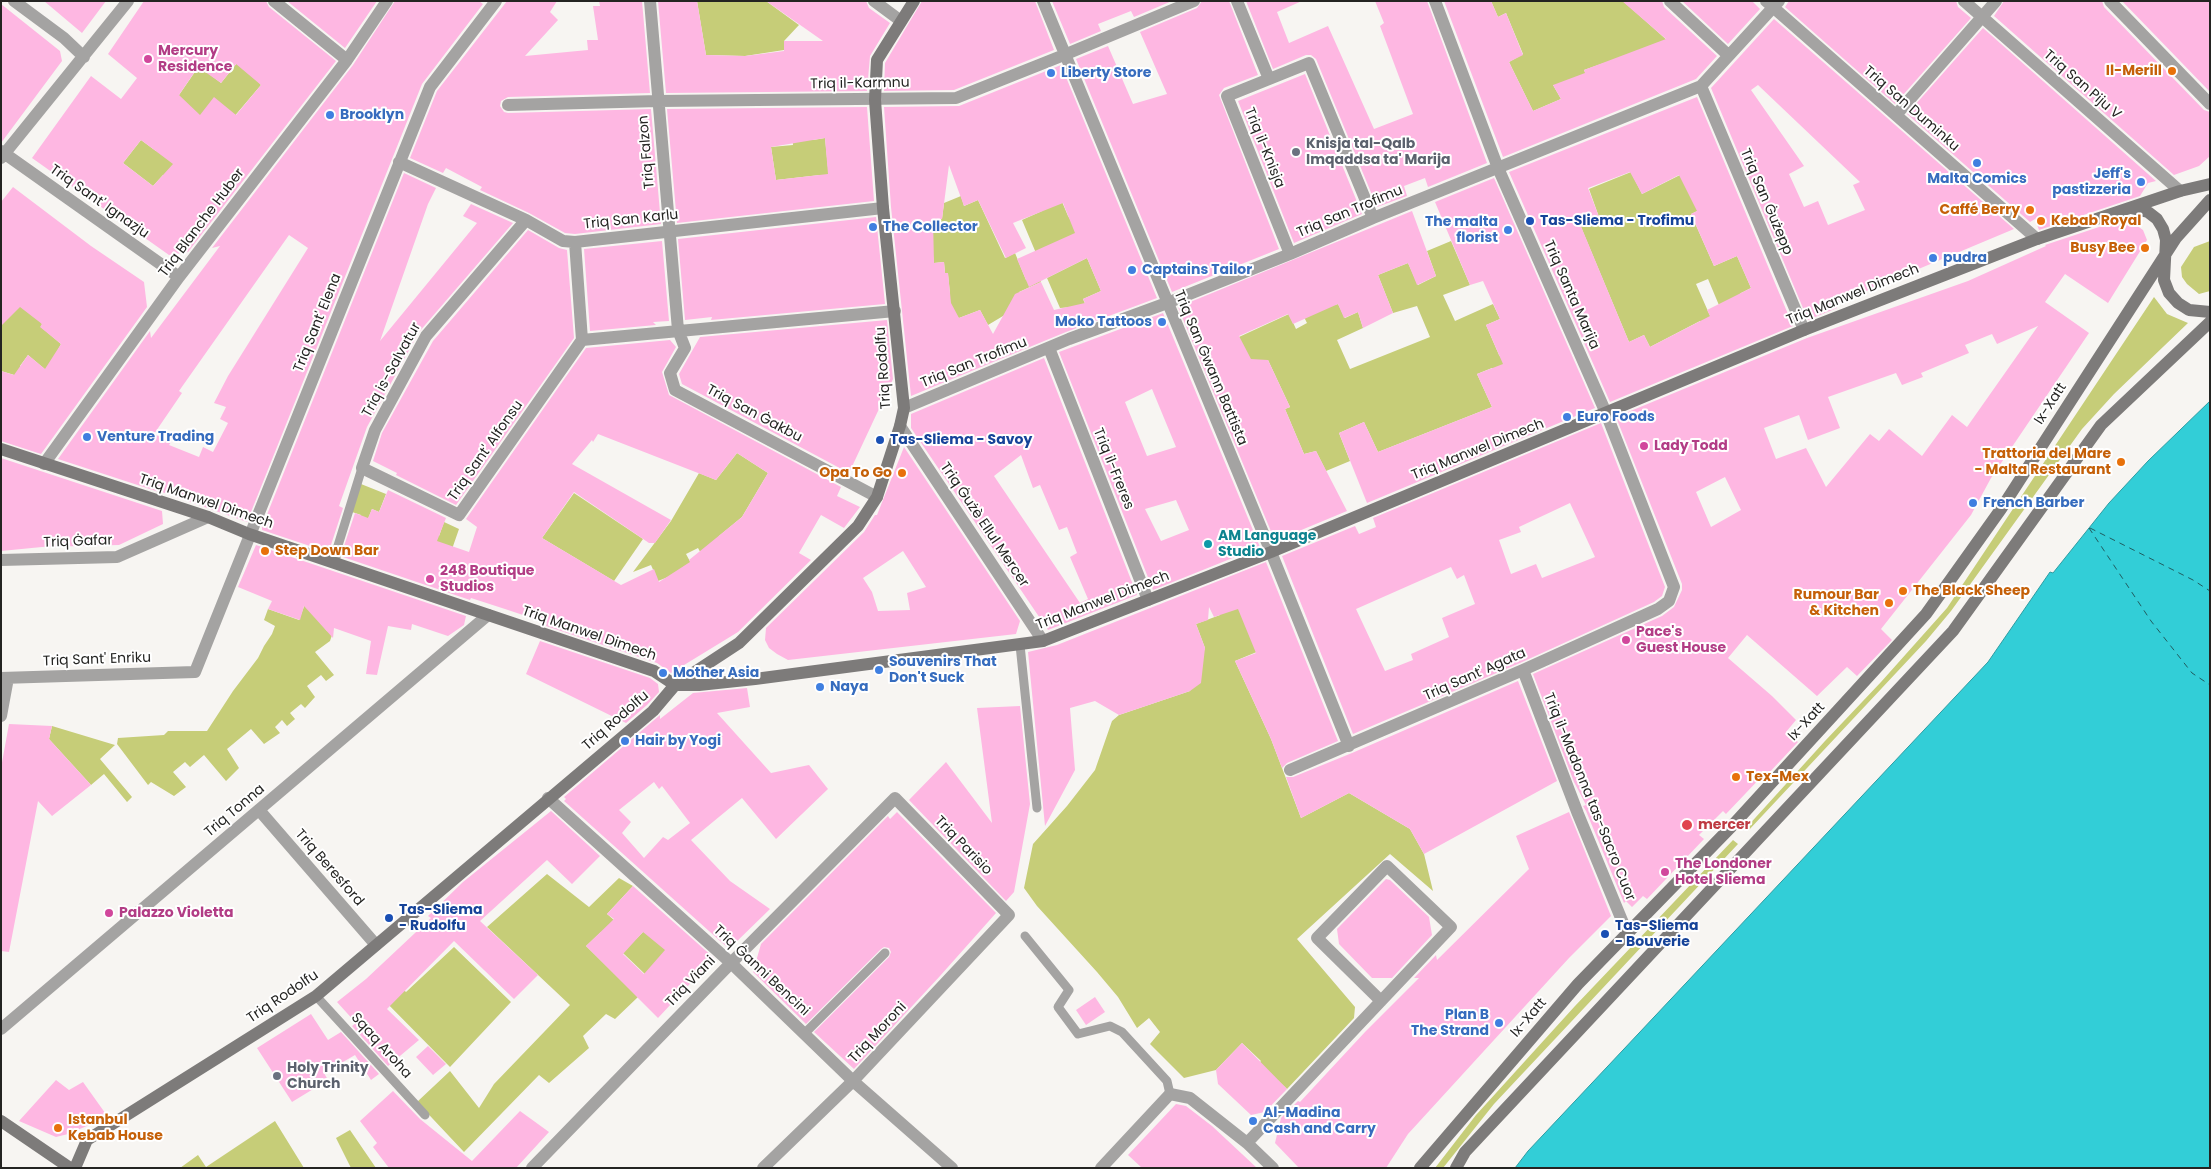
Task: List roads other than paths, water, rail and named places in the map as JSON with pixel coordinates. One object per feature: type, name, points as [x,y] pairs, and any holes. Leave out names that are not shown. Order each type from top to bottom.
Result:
[{"type":"street","points":[[14,1],[64,38],[84,57]]},
{"type":"street","points":[[2,154],[84,57],[128,1]]},
{"type":"street","points":[[274,1],[347,60]]},
{"type":"street","name":"Triq Blanche Huber","points":[[44,464],[179,277],[347,60],[387,1]]},
{"type":"street","name":"Triq Falzon","points":[[650,1],[678,330]]},
{"type":"street","points":[[874,1],[901,21]]},
{"type":"street","name":"Triq Rodolfu","points":[[75,1168],[87,1140],[316,996],[653,711],[675,685],[739,644],[858,526],[877,496],[904,408],[883,208],[876,100],[877,60],[914,1]]},
{"type":"street","name":"Triq San Ġwann Battista","points":[[1043,1],[1064,56],[1271,552],[1349,746]]},
{"type":"street","name":"Triq il-Karmnu","points":[[508,105],[658,101],[956,98],[1064,56],[1194,1]]},
{"type":"street","points":[[1237,1],[1269,79]]},
{"type":"street","name":"Triq Santa Marija","points":[[1435,1],[1498,168],[1606,413],[1672,581],[1674,587],[1670,601]]},
{"type":"street","points":[[1670,1],[1728,55]]},
{"type":"street","name":"Triq San Piju V","points":[[1964,1],[2180,190]]},
{"type":"street","points":[[1896,116],[1996,1]]},
{"type":"street","points":[[2110,1],[2210,104]]},
{"type":"street","name":"Triq Sant' Elena","points":[[194,672],[430,87],[494,2]]},
{"type":"street","name":"Triq San Trofimu","points":[[904,408],[1070,339],[1167,304],[1373,218],[1701,86],[1772,3]]},
{"type":"street","name":"Triq San Duminku","points":[[1772,3],[1896,116],[2037,238]]},
{"type":"street","name":"Triq il-Knisja","points":[[1290,254],[1227,96],[1309,63],[1373,218]]},
{"type":"street","name":"Triq San Ġużepp","points":[[1701,86],[1804,330]]},
{"type":"street","name":"Triq Sant' Ignazju","points":[[2,154],[179,277]]},
{"type":"street","name":"Triq San Karlu","points":[[399,162],[526,220],[563,241],[575,242],[883,208]]},
{"type":"street","points":[[2126,208],[2180,190],[2210,184]]},
{"type":"street","name":"Ix-Xatt","points":[[1420,1168],[1578,984],[1628,935],[1737,820],[1926,614],[2001,508],[2176,238],[2210,200]]},
{"type":"street","points":[[2126,208],[2137,208],[2148,212],[2157,219],[2163,229],[2166,240],[2164,280],[2169,293],[2178,303],[2189,310],[2210,312]]},
{"type":"street","name":"Triq Manwel Dimech","points":[[1,449],[208,516],[249,534],[335,557],[488,615],[654,671],[675,685],[699,685],[755,679],[1042,641],[1271,552],[1804,330],[2037,238],[2126,208]]},
{"type":"street","name":"Triq is-Salvatur","points":[[362,468],[375,430],[426,336],[526,220]]},
{"type":"street","points":[[575,242],[582,340],[895,311]]},
{"type":"street","points":[[1456,1168],[1465,1152],[1953,631],[2101,425],[2210,322]]},
{"type":"street","name":"Triq San Ġakbu","points":[[678,330],[685,348],[670,373],[675,390],[877,496]]},
{"type":"street","name":"Triq Sant' Alfonsu","points":[[362,468],[459,515],[582,340]]},
{"type":"street","name":"Triq il-Freres","points":[[1049,348],[1148,600]]},
{"type":"street","name":"Triq Ġużè Ellul Mercer","points":[[900,426],[1042,641]]},
{"type":"street","name":"Triq Ġafar","points":[[1,560],[118,556],[208,516]]},
{"type":"street","name":"Triq Sant' Agata","points":[[1290,770],[1523,670],[1658,609],[1670,601]]},
{"type":"street","name":"Triq Tonna","points":[[1,1029],[488,615]]},
{"type":"street","name":"Triq il-Madonna tas-Sacro Cuor","points":[[1523,670],[1578,814],[1628,935]]},
{"type":"street","name":"Triq Sant' Enriku","points":[[5,678],[194,672]]},
{"type":"street","points":[[1,716],[5,678]]},
{"type":"street","name":"Triq Ġanni Bencini","points":[[548,798],[731,963],[853,1081],[952,1168]]},
{"type":"street","name":"Triq Parisio","points":[[895,798],[1009,914]]},
{"type":"street","name":"Triq Viani","points":[[532,1168],[731,963],[895,798]]},
{"type":"street","name":"Triq Beresford","points":[[259,810],[376,945]]},
{"type":"street","points":[[1247,1143],[1451,927],[1387,866],[1317,938],[1381,1001]]},
{"type":"street","name":"Triq Moroni","points":[[763,1168],[853,1081],[1009,914]]},
{"type":"street","points":[[1101,1168],[1170,1094],[1190,1098],[1247,1143],[1273,1168]]},
{"type":"street","points":[[1,1121],[70,1168]]},
{"type":"lane","name":"Triq is-Salvatur","points":[[335,557],[362,468]]},
{"type":"lane","points":[[1020,645],[1037,808]]},
{"type":"lane","points":[[1025,936],[1069,990],[1058,1007],[1078,1034],[1110,1026],[1122,1032],[1167,1081],[1170,1094]]},
{"type":"lane","points":[[805,1034],[885,953]]},
{"type":"lane","name":"Sqaq Aroha","points":[[316,996],[425,1115]]},
{"type":"water","points":[[2210,401],[2210,1168],[1515,1168],[1528,1151],[1988,662],[2050,572],[2053,573],[2109,503],[2148,461]]},
{"type":"place","name":"Mercury Residence","points":[[148,59]]},
{"type":"place","name":"Il-Merill","points":[[2172,71]]},
{"type":"place","name":"Liberty Store","points":[[1051,73]]},
{"type":"place","name":"Brooklyn","points":[[330,115]]},
{"type":"place","name":"Knisja tal-Qalb Imqaddsa ta' Marija","points":[[1296,152]]},
{"type":"place","name":"Malta Comics","points":[[1977,163]]},
{"type":"place","name":"Jeff's pastizzeria","points":[[2141,182]]},
{"type":"place","name":"Caffé Berry","points":[[2030,210]]},
{"type":"place","name":"Tas-Sliema - Trofimu","points":[[1530,221]]},
{"type":"place","name":"Kebab Royal","points":[[2041,221]]},
{"type":"place","name":"The Collector","points":[[873,227]]},
{"type":"place","name":"The malta florist","points":[[1508,230]]},
{"type":"place","name":"Busy Bee","points":[[2145,248]]},
{"type":"place","name":"pudra","points":[[1933,258]]},
{"type":"place","name":"Captains Tailor","points":[[1132,270]]},
{"type":"place","name":"Moko Tattoos","points":[[1162,322]]},
{"type":"place","name":"Euro Foods","points":[[1567,417]]},
{"type":"place","name":"Venture Trading","points":[[87,437]]},
{"type":"place","name":"Tas-Sliema - Savoy","points":[[880,440]]},
{"type":"place","name":"Lady Todd","points":[[1644,446]]},
{"type":"place","name":"Trattoria del Mare - Malta Restaurant","points":[[2121,462]]},
{"type":"place","name":"Opa To Go","points":[[902,473]]},
{"type":"place","name":"French Barber","points":[[1973,503]]},
{"type":"place","name":"AM Language Studio","points":[[1208,544]]},
{"type":"place","name":"Step Down Bar","points":[[265,551]]},
{"type":"place","name":"248 Boutique Studios","points":[[430,579]]},
{"type":"place","name":"The Black Sheep","points":[[1903,591]]},
{"type":"place","name":"Rumour Bar & Kitchen","points":[[1889,603]]},
{"type":"place","name":"Pace's Guest House","points":[[1626,640]]},
{"type":"place","name":"Souvenirs That Don't Suck","points":[[879,670]]},
{"type":"place","name":"Mother Asia","points":[[663,673]]},
{"type":"place","name":"Naya","points":[[820,687]]},
{"type":"place","name":"Hair by Yogi","points":[[625,741]]},
{"type":"place","name":"Tex-Mex","points":[[1736,777]]},
{"type":"place","name":"mercer","points":[[1687,825]]},
{"type":"place","name":"The Londoner Hotel Sliema","points":[[1665,872]]},
{"type":"place","name":"Palazzo Violetta","points":[[109,913]]},
{"type":"place","name":"Tas-Sliema - Rudolfu","points":[[389,918]]},
{"type":"place","name":"Tas-Sliema - Bouverie","points":[[1605,934]]},
{"type":"place","name":"Plan B The Strand","points":[[1499,1023]]},
{"type":"place","name":"Holy Trinity Church","points":[[277,1076]]},
{"type":"place","name":"Al-Madina Cash and Carry","points":[[1253,1121]]},
{"type":"place","name":"Istanbul Kebab House","points":[[58,1128]]}]
